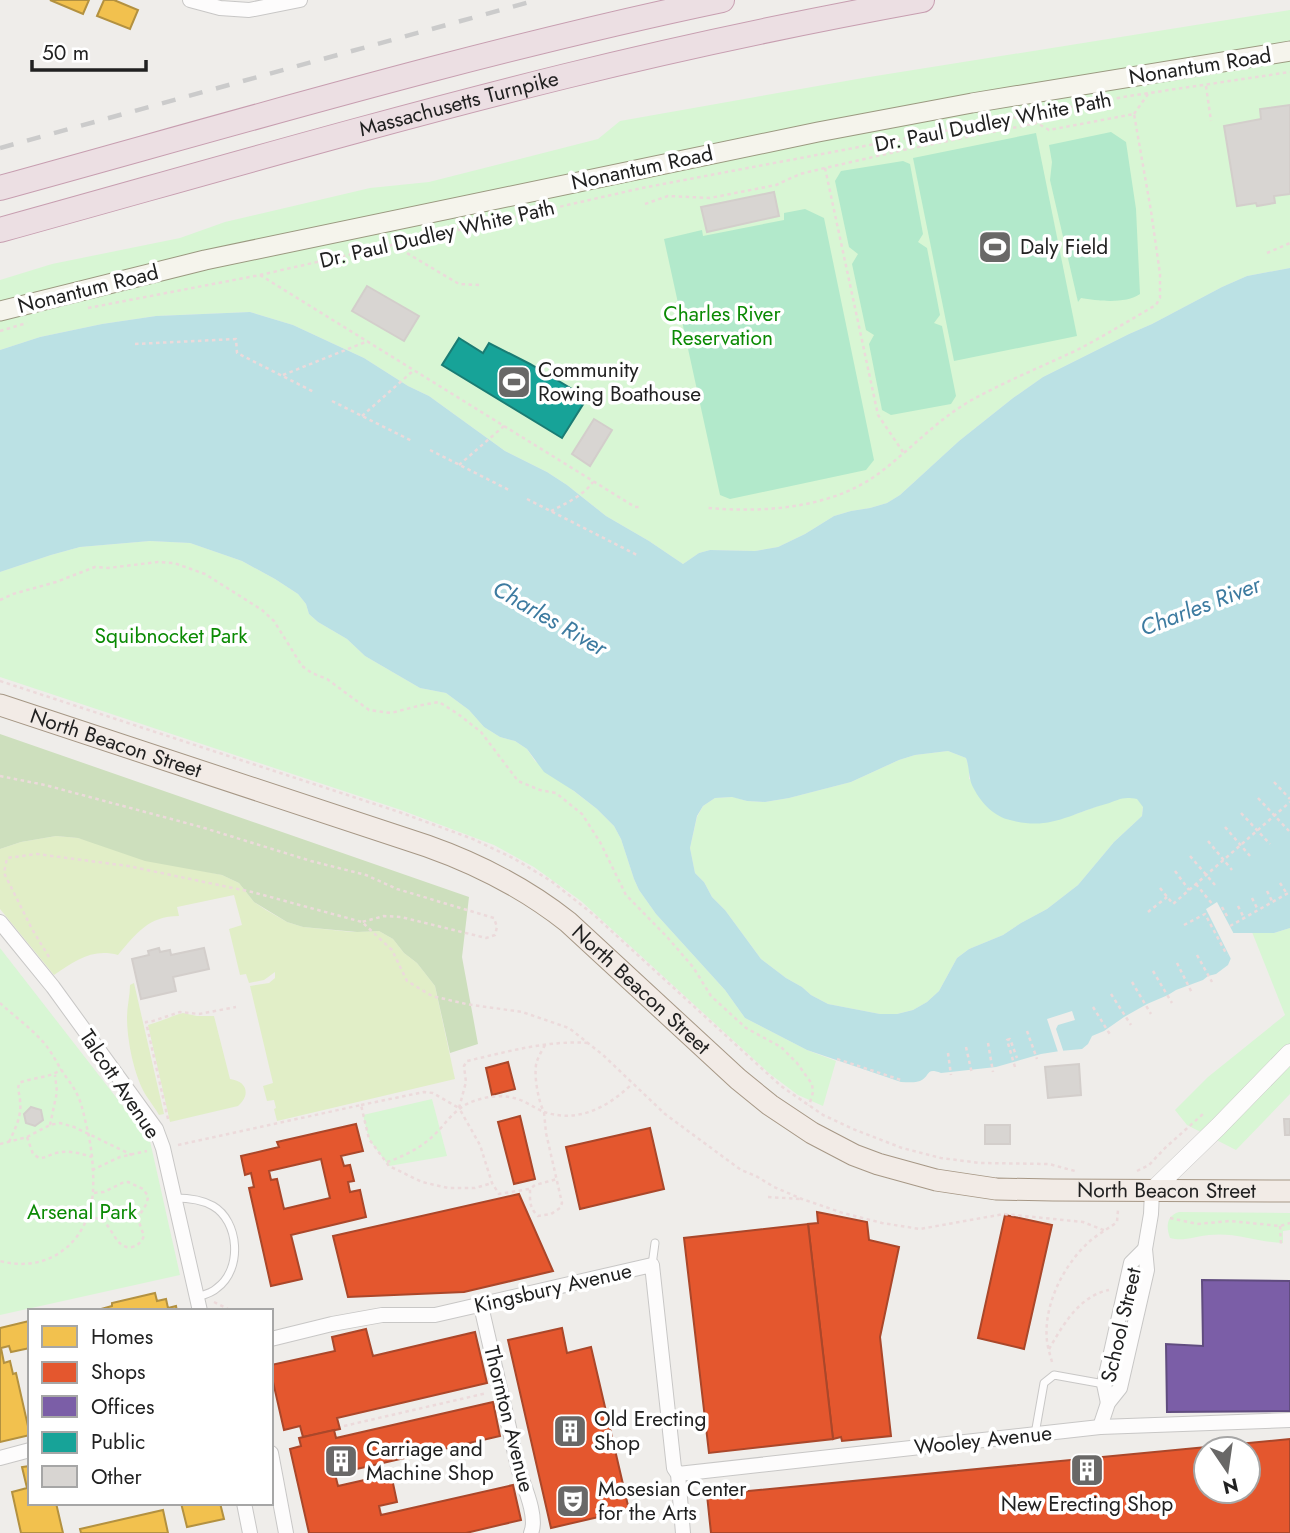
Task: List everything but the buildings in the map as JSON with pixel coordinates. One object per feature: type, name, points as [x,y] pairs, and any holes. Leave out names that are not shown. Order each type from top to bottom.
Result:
[{"type":"highway","name":"Massachusetts Turnpike","points":[[0,188],[387,81],[722,0]]},
{"type":"highway","name":"Massachusetts Turnpike","points":[[0,230],[406,117],[555,79],[784,27],[922,0]]},
{"type":"main road","name":"Nonantum Road","points":[[0,311],[205,260],[818,132],[1290,51]]},
{"type":"main road","name":"North Beacon Street","points":[[0,705],[427,846],[466,860],[503,879],[548,907],[579,932],[770,1105],[813,1133],[866,1160],[920,1177],[982,1187],[1025,1190],[1290,1191]]},
{"type":"street","points":[[190,0],[220,8],[249,10],[300,0]]},
{"type":"street","name":"Talcott Avenue","points":[[0,922],[53,988],[156,1129],[163,1148],[199,1304]]},
{"type":"street","points":[[1152,1191],[1290,1053]]},
{"type":"street","name":"School Street","points":[[1100,1427],[1108,1403],[1120,1388],[1147,1270],[1145,1250],[1152,1191]]},
{"type":"street","name":"School Street","points":[[1108,1403],[1104,1384],[1131,1263],[1145,1250]]},
{"type":"street","name":"Kingsbury Avenue","points":[[273,1339],[353,1320],[393,1315],[435,1315],[652,1265],[683,1533]]},
{"type":"street","name":"Thornton Avenue","points":[[481,1306],[519,1471],[533,1518],[534,1528],[531,1533]]},
{"type":"street","name":"Wooley Avenue","points":[[678,1474],[1100,1427],[1290,1420]]},
{"type":"street","points":[[0,1458],[28,1451]]},
{"type":"street","points":[[273,1464],[286,1533]]},
{"type":"street","points":[[244,1505],[250,1533]]},
{"type":"lane","points":[[175,1198],[190,1198],[215,1207],[224,1215],[233,1236],[233,1265],[226,1279],[199,1304]]},
{"type":"lane","points":[[652,1265],[655,1243]]},
{"type":"lane","points":[[1035,1434],[1044,1383],[1054,1375],[1104,1384]]},
{"type":"path","name":"Dr. Paul Dudley White Path","points":[[87,309],[260,275],[654,186],[1148,94],[1290,72]]},
{"type":"path","points":[[1206,85],[1211,121]]},
{"type":"path","points":[[645,204],[668,196],[709,198],[776,186],[800,174],[1037,123],[1049,130],[1134,114],[1148,94]]},
{"type":"path","points":[[708,508],[739,511],[772,509],[810,503],[836,495],[881,472],[946,416],[971,401],[1077,349],[1156,305],[1160,298],[1160,274],[1152,211],[1134,114]]},
{"type":"path","points":[[825,168],[878,415],[903,453]]},
{"type":"path","points":[[1267,253],[1290,243]]},
{"type":"path","points":[[394,245],[459,284],[479,285]]},
{"type":"path","points":[[260,275],[593,482],[635,507],[642,507]]},
{"type":"path","points":[[0,331],[34,322]]},
{"type":"path","points":[[135,344],[236,339],[237,353],[314,392]]},
{"type":"path","points":[[282,375],[368,341]]},
{"type":"path","points":[[362,416],[414,370]]},
{"type":"path","points":[[332,401],[412,441]]},
{"type":"path","points":[[459,465],[504,426]]},
{"type":"path","points":[[430,450],[509,490]]},
{"type":"path","points":[[551,512],[590,487],[593,482]]},
{"type":"path","points":[[527,499],[637,555]]},
{"type":"path","points":[[0,600],[95,567],[174,562],[205,574],[262,610],[274,621],[302,666],[327,679],[369,710],[391,713],[439,702],[449,708],[481,732],[518,780],[540,790],[556,793],[582,814],[600,842],[626,895],[685,957],[711,996],[746,1028],[781,1047],[797,1063],[812,1084],[810,1106]]},
{"type":"path","points":[[0,776],[123,806],[366,875],[397,889],[494,918],[497,927],[495,935],[486,939],[401,917],[384,916],[362,922]]},
{"type":"path","points":[[1160,888],[1173,904],[1258,831],[1290,800],[1274,782]]},
{"type":"path","points":[[1258,798],[1289,831]]},
{"type":"path","points":[[1241,813],[1270,844]]},
{"type":"path","points":[[1225,827],[1250,856]]},
{"type":"path","points":[[1208,841],[1232,870]]},
{"type":"path","points":[[51,959],[32,929],[5,873],[7,858],[37,854],[128,866],[252,892],[362,922],[392,950],[407,981],[432,996],[522,1012],[569,1028],[665,1114],[741,1170],[802,1199],[882,1223],[920,1229],[1004,1214],[1083,1222],[1106,1231]]},
{"type":"path","points":[[1190,856],[1215,885]]},
{"type":"path","points":[[1175,871],[1189,890]]},
{"type":"path","points":[[1230,926],[1288,893],[1280,883]]},
{"type":"path","points":[[1196,884],[1213,905]]},
{"type":"path","points":[[1267,891],[1272,902]]},
{"type":"path","points":[[1148,912],[1167,897]]},
{"type":"path","points":[[1252,898],[1258,910]]},
{"type":"path","points":[[1238,906],[1244,918]]},
{"type":"path","points":[[1222,907],[1228,918]]},
{"type":"path","points":[[1184,925],[1205,914],[1227,955]]},
{"type":"path","points":[[1198,955],[1212,982]]},
{"type":"path","points":[[1178,963],[1192,993]]},
{"type":"path","points":[[1153,971],[1172,1003]]},
{"type":"path","points":[[1132,982],[1152,1014]]},
{"type":"path","points":[[1111,994],[1131,1025]]},
{"type":"path","points":[[0,1003],[45,1044],[76,1092],[83,1108],[88,1133],[93,1193],[88,1216],[75,1239],[64,1251],[52,1258],[26,1265],[0,1261]]},
{"type":"path","points":[[169,1125],[146,1022],[180,1012],[199,1014],[236,1007]]},
{"type":"path","points":[[1093,1007],[1111,1036]]},
{"type":"path","points":[[1027,1031],[1037,1059]]},
{"type":"path","points":[[1015,1067],[1007,1040],[1010,1038],[1017,1058]]},
{"type":"path","points":[[459,1108],[466,1082],[464,1066],[467,1061],[535,1046],[588,1043]]},
{"type":"path","points":[[988,1043],[993,1072]]},
{"type":"path","points":[[530,1189],[532,1210],[538,1216],[551,1214],[560,1208],[562,1203],[546,1133],[544,1112],[537,1091],[536,1064],[545,1045]]},
{"type":"path","points":[[966,1047],[972,1074]]},
{"type":"path","points":[[948,1053],[951,1075]]},
{"type":"path","points":[[837,1059],[901,1080]]},
{"type":"path","points":[[9,1142],[17,1126],[20,1111],[17,1089],[19,1083],[55,1075],[61,1069]]},
{"type":"path","points":[[50,1125],[57,1092],[55,1075]]},
{"type":"path","points":[[387,1162],[404,1156],[425,1143],[459,1108],[486,1097],[516,1098],[544,1112],[572,1116],[597,1110],[613,1101],[632,1083]]},
{"type":"path","points":[[92,1170],[110,1161],[132,1155],[424,1092],[433,1093],[459,1108],[480,1145],[492,1183],[499,1194],[530,1189],[556,1179]]},
{"type":"path","points":[[361,1105],[369,1139],[389,1166],[422,1182],[448,1188],[475,1188],[492,1183]]},
{"type":"path","points":[[1142,1169],[1203,1114]]},
{"type":"path","points":[[0,1144],[27,1138],[50,1125],[60,1123],[74,1126],[132,1155]]},
{"type":"path","points":[[27,1138],[33,1153],[39,1158],[59,1152],[92,1157]]},
{"type":"path","points":[[88,1216],[107,1224],[119,1243],[127,1247],[141,1242],[144,1236],[139,1216],[148,1203],[148,1196],[143,1189],[122,1182],[104,1192],[93,1193]]},
{"type":"path","points":[[768,1197],[802,1199]]},
{"type":"path","points":[[1052,1362],[1046,1339],[1048,1320],[1059,1281],[1078,1252],[1091,1239],[1117,1222],[1118,1210]]},
{"type":"path","points":[[1170,1218],[1197,1224],[1230,1221],[1280,1226],[1290,1223]]},
{"type":"path","points":[[1280,1226],[1281,1244]]},
{"type":"path","points":[[1049,1349],[1070,1315],[1101,1292],[1112,1290]]},
{"type":"path","points":[[214,1302],[228,1309]]},
{"type":"path","points":[[344,1426],[500,1390]]},
{"type":"green space","name":"Charles River Reservation","points":[[1290,10],[1290,268],[1247,276],[1222,287],[1043,377],[959,441],[900,495],[887,503],[834,516],[778,547],[755,551],[710,550],[699,553],[683,564],[606,516],[547,472],[505,451],[429,396],[364,358],[293,325],[250,312],[156,316],[102,324],[40,337],[0,350],[0,280],[52,264],[180,238],[225,222],[370,188],[429,182],[598,139],[620,121],[863,78]]},
{"type":"green space","points":[[1111,132],[1126,142],[1136,209],[1140,294],[1120,300],[1081,298],[1078,302],[1050,180],[1052,162],[1049,145]]},
{"type":"green space","name":"Daly Field","points":[[1036,133],[1077,336],[954,361],[913,158]]},
{"type":"green space","points":[[903,161],[910,164],[923,234],[918,242],[927,248],[940,315],[934,323],[942,326],[956,396],[951,404],[891,415],[882,410],[869,344],[874,335],[866,330],[852,264],[858,254],[849,247],[835,181],[841,171]]},
{"type":"green space","points":[[805,209],[824,218],[874,460],[866,470],[730,499],[720,495],[664,239],[702,230],[703,236],[784,220],[784,213]]},
{"type":"green space","name":"Squibnocket Park","points":[[150,541],[190,543],[242,561],[275,579],[298,594],[306,604],[309,614],[318,622],[347,639],[365,656],[420,688],[446,693],[469,710],[484,727],[527,749],[535,761],[597,809],[614,826],[639,890],[656,914],[725,990],[745,1018],[807,1050],[836,1061],[823,1106],[798,1095],[770,1074],[581,901],[534,867],[494,845],[401,810],[0,677],[0,572],[80,547]]},
{"type":"green space","points":[[0,734],[469,897],[462,957],[478,1044],[450,1053],[435,986],[393,939],[379,931],[357,932],[303,927],[287,922],[254,902],[239,883],[222,875],[145,861],[78,838],[56,836],[0,849]]},
{"type":"green space","points":[[948,751],[966,758],[969,779],[1073,815],[1126,797],[1137,798],[1143,806],[1142,816],[1114,842],[1078,885],[1047,909],[1003,935],[969,949],[957,958],[939,991],[913,1010],[880,1014],[828,1004],[811,995],[761,959],[695,873],[690,848],[697,817],[703,806],[715,798],[733,797],[765,802],[789,798],[851,782],[915,755]]},
{"type":"green space","points":[[56,836],[78,838],[222,875],[239,883],[254,902],[266,910],[287,922],[303,927],[352,932],[379,931],[393,939],[435,986],[455,1079],[277,1121],[274,1100],[267,1101],[263,1086],[273,1083],[250,986],[269,983],[275,978],[275,972],[264,980],[249,983],[246,974],[240,975],[229,929],[242,925],[234,895],[177,907],[179,916],[151,923],[137,933],[118,955],[92,955],[54,975],[0,909],[0,849]]},
{"type":"green space","points":[[1290,928],[1290,1094],[1236,1150],[1187,1125],[1175,1110],[1208,1077],[1285,1015],[1252,932],[1274,933]]},
{"type":"green space","name":"Arsenal Park","points":[[0,948],[150,1141],[180,1275],[0,1315]]},
{"type":"green space","points":[[134,983],[164,1114],[159,1115],[142,1089],[132,1058],[127,1017],[130,985]]},
{"type":"green space","points":[[183,1013],[214,1016],[230,1079],[240,1083],[246,1093],[238,1106],[170,1122],[148,1025]]},
{"type":"green space","points":[[432,1099],[447,1156],[389,1166],[369,1139],[363,1115]]},
{"type":"green space","points":[[1179,1212],[1290,1213],[1290,1230],[1283,1231],[1283,1243],[1228,1235],[1170,1238],[1168,1222]]},
{"type":"water","name":"Charles River","points":[[1290,268],[1290,928],[1274,933],[1227,935],[1231,958],[1228,965],[1216,974],[1176,990],[1124,1017],[1092,1036],[1082,1049],[1041,1054],[996,1067],[941,1073],[933,1071],[920,1081],[911,1082],[901,1082],[807,1050],[745,1018],[725,990],[656,914],[639,890],[621,839],[614,826],[597,809],[544,772],[527,749],[484,727],[469,710],[446,693],[420,688],[365,656],[347,639],[318,622],[309,614],[306,604],[298,594],[275,579],[242,561],[190,543],[150,541],[80,547],[0,572],[0,350],[40,337],[156,316],[250,312],[293,325],[364,358],[429,396],[505,451],[547,472],[606,516],[683,564],[699,553],[710,550],[755,551],[778,547],[834,516],[887,503],[900,495],[959,441],[1043,377],[1247,276]],"holes":[[[948,751],[966,758],[977,794],[989,809],[1004,818],[1037,824],[1059,820],[1128,798],[1137,799],[1143,807],[1142,816],[1114,842],[1078,885],[1047,909],[1003,935],[969,949],[957,958],[939,991],[913,1010],[880,1014],[828,1004],[811,995],[761,959],[695,873],[690,848],[697,816],[703,806],[715,798],[732,797],[765,802],[851,782],[915,755]]]},
{"type":"pier","points":[[1217,902],[1235,936],[1230,938],[1235,957],[1232,961],[1206,909]]},
{"type":"pier","points":[[1072,1011],[1075,1020],[1058,1025],[1056,1029],[1064,1053],[1059,1055],[1047,1019]]},
{"type":"railway","points":[[0,148],[537,0]]},
{"type":"place","name":"Daly Field","points":[[995,247]]},
{"type":"place","name":"Community Rowing Boathouse","points":[[514,382]]},
{"type":"place","name":"Old Erecting Shop","points":[[570,1431]]},
{"type":"place","name":"Carriage and Machine Shop","points":[[341,1461]]},
{"type":"place","name":"New Erecting Shop","points":[[1087,1470]]},
{"type":"place","name":"Mosesian Center for the Arts","points":[[573,1501]]}]
